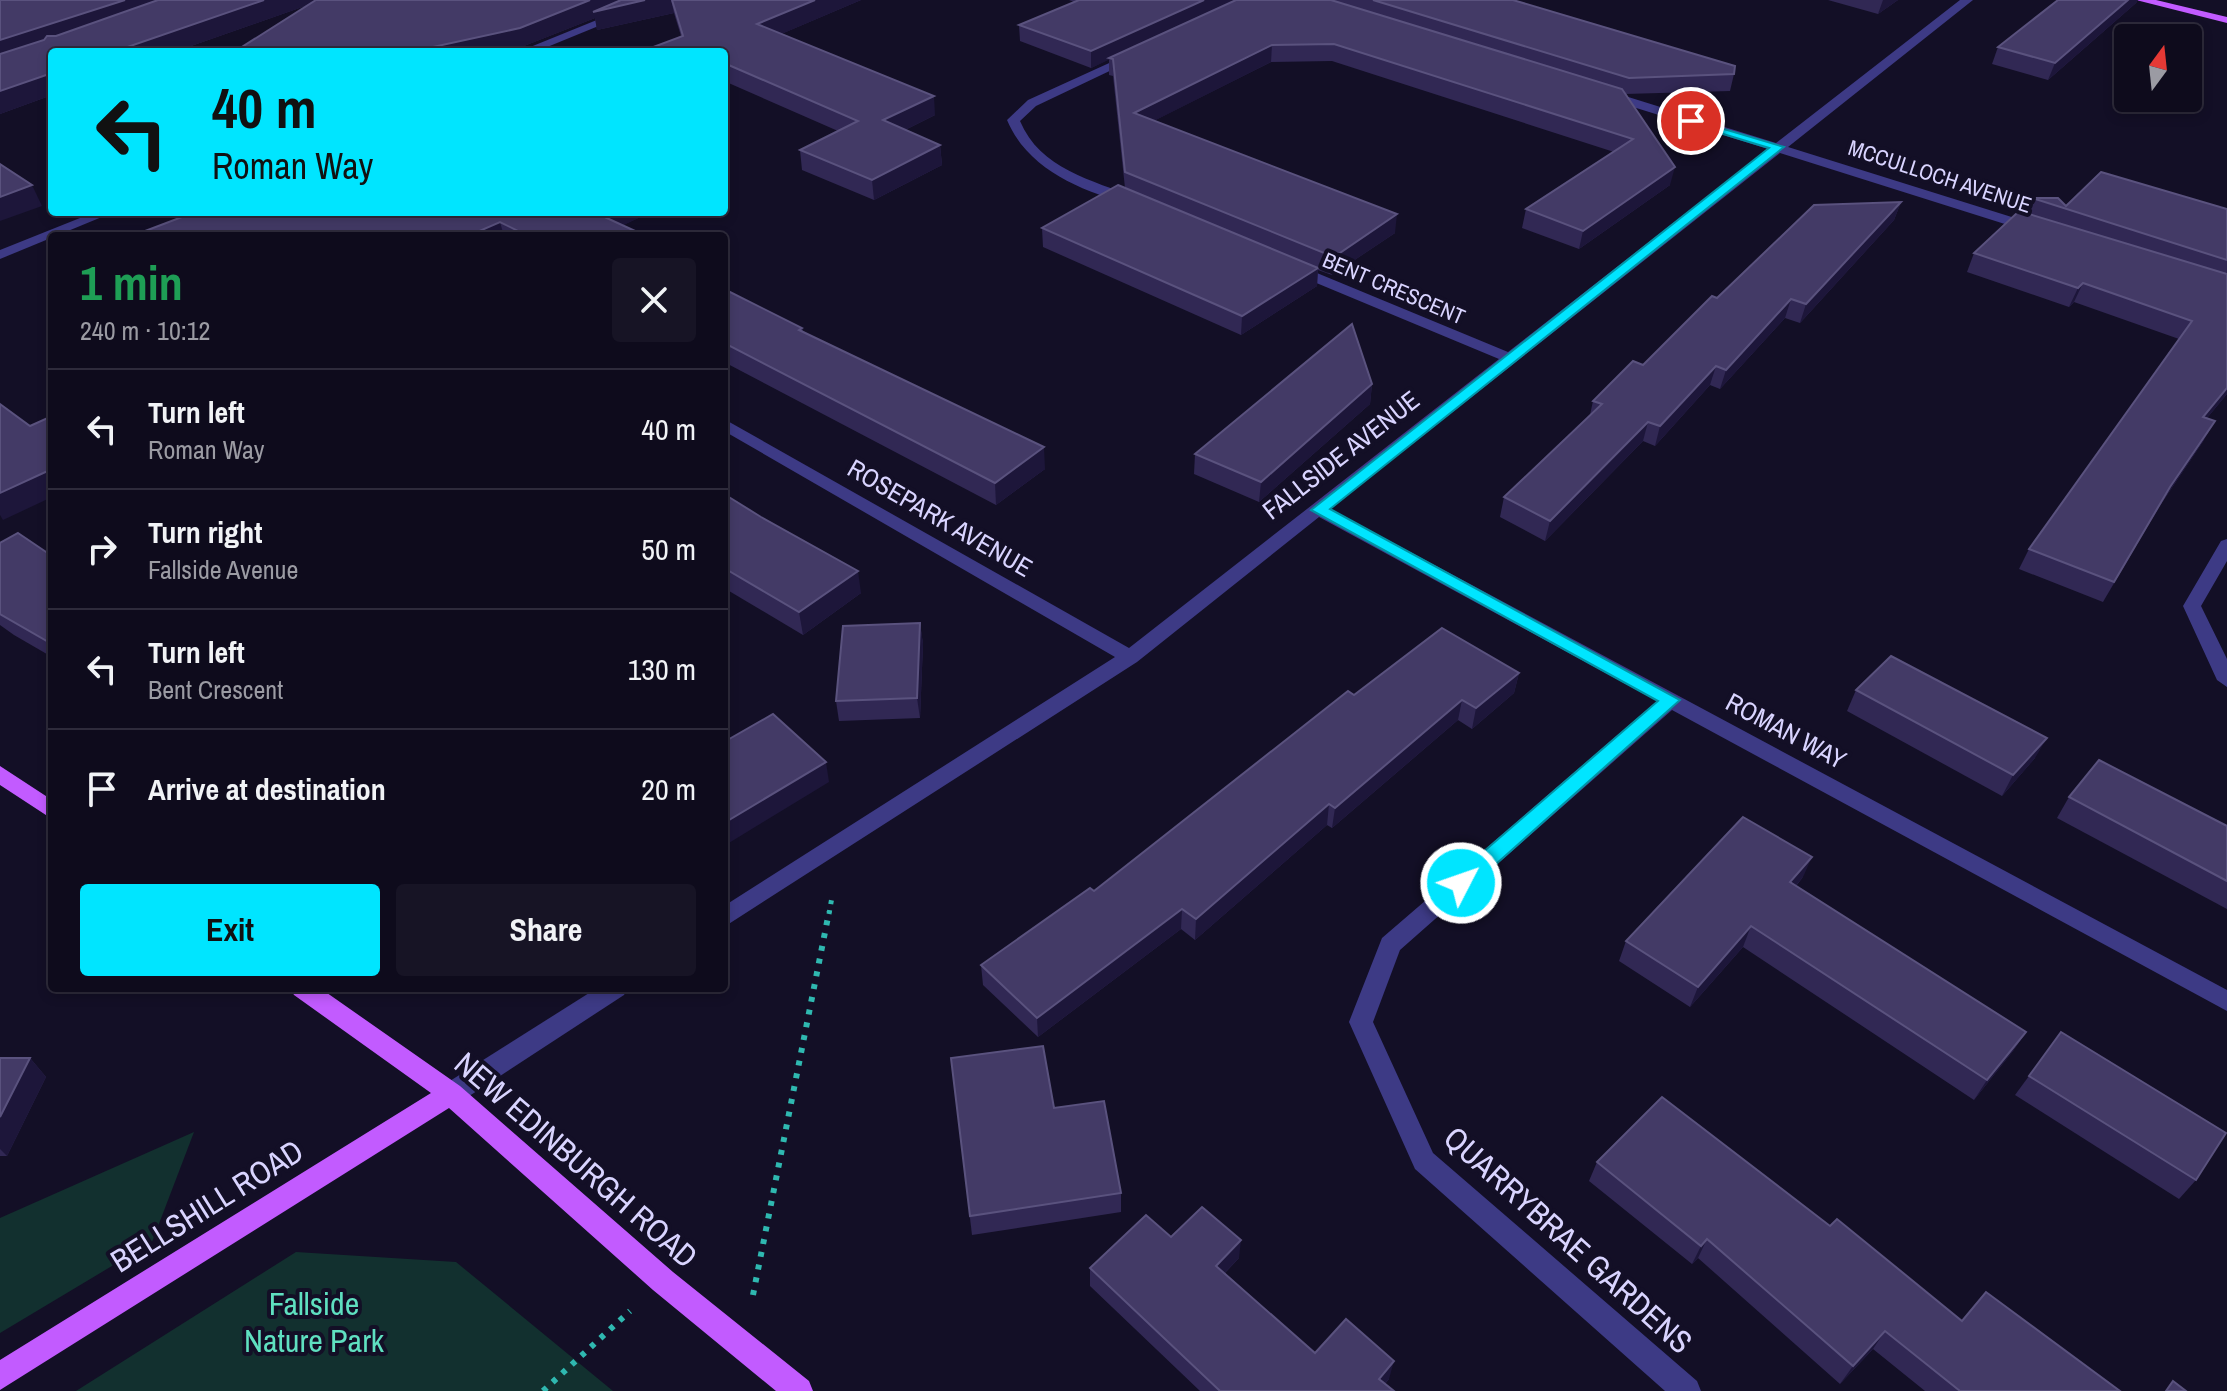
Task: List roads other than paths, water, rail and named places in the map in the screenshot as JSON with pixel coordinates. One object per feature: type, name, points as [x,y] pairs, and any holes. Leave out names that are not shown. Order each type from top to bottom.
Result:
[{"type":"main road","points":[[2142,0],[2227,20]]},
{"type":"main road","points":[[0,774],[48,808]]},
{"type":"main road","name":"NEW EDINBURGH ROAD","points":[[308,992],[451,1094],[663,1281],[799,1391]]},
{"type":"main road","name":"BELLSHILL ROAD","points":[[0,1376],[451,1094]]},
{"type":"street","points":[[534,48],[656,0]]},
{"type":"street","name":"FALLSIDE AVENUE","points":[[728,915],[1130,657],[1967,0]]},
{"type":"street","points":[[1139,204],[1039,162],[1018,138],[1013,120],[1032,103],[1148,49]]},
{"type":"street","points":[[1598,92],[1778,147]]},
{"type":"street","name":"MCCULLOCH AVENUE","points":[[1778,147],[2047,233]]},
{"type":"street","points":[[57,232],[97,216]]},
{"type":"street","points":[[0,255],[48,236]]},
{"type":"street","name":"BENT CRESCENT","points":[[1282,263],[1512,359]]},
{"type":"street","name":"ROSEPARK AVENUE","points":[[728,426],[1130,657]]},
{"type":"street","name":"ROMAN WAY","points":[[1319,510],[2227,1001]]},
{"type":"street","points":[[2227,545],[2192,606],[2227,680]]},
{"type":"street","name":"QUARRYBRAE GARDENS","points":[[1671,700],[1390,945],[1361,1022],[1424,1161],[1687,1391]]},
{"type":"street","points":[[451,1094],[610,992]]},
{"type":"park label","name":"Fallside Nature Park","points":[[314,1322]]}]
